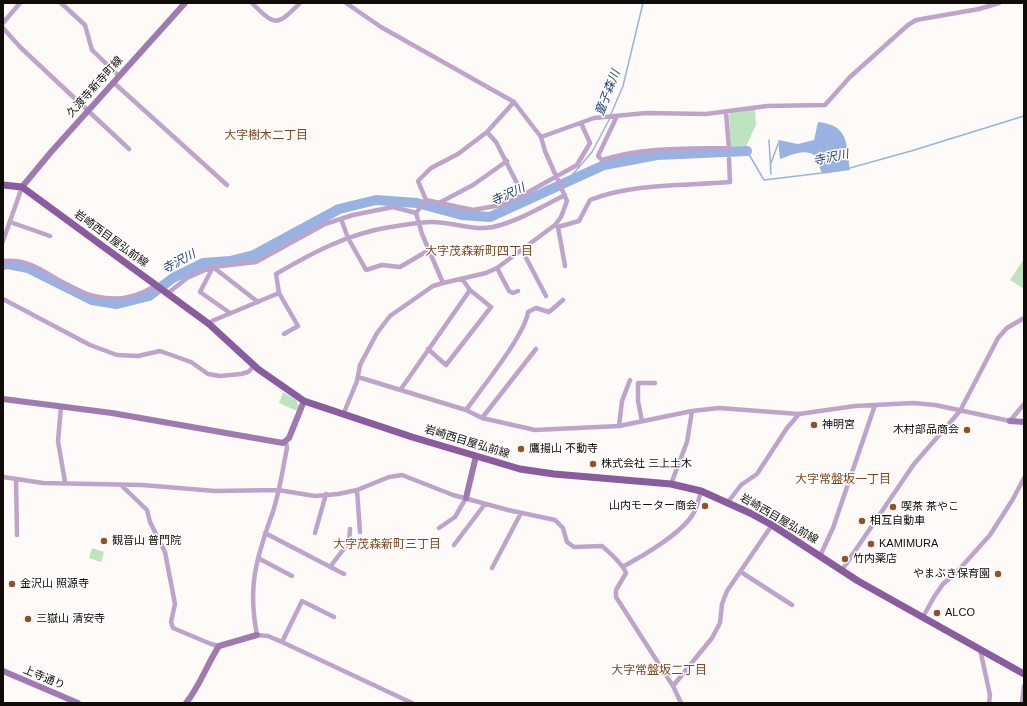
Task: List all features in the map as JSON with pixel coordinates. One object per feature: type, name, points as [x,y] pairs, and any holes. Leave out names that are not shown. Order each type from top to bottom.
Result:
[{"type":"main road","points":[[3,185],[22,187]]},
{"type":"main road","name":"岩崎西目屋弘前線","points":[[22,187],[208,324],[254,366],[279,385],[304,401],[343,415],[520,469],[554,474],[671,484],[702,491],[728,502],[772,525],[842,570],[1024,674]]},
{"type":"street","points":[[3,23],[20,3]]},
{"type":"street","points":[[61,3],[85,25],[92,50],[119,76]]},
{"type":"street","name":"久渡寺新寺町線","points":[[22,187],[87,111],[185,3]]},
{"type":"street","points":[[252,3],[269,20],[275,22],[286,16],[300,3]]},
{"type":"street","points":[[346,3],[381,27],[514,102],[541,137],[545,151],[567,201],[556,226],[566,266]]},
{"type":"street","points":[[541,137],[594,118],[646,113],[706,114],[767,106],[825,105],[850,77],[908,25],[916,20],[979,9],[999,3]]},
{"type":"street","points":[[3,28],[87,111],[129,149]]},
{"type":"street","points":[[113,82],[227,185]]},
{"type":"street","points":[[425,201],[418,181],[431,168],[458,154],[487,132],[514,102]]},
{"type":"street","points":[[616,116],[598,156],[602,160],[616,156],[654,150],[729,148],[726,112]]},
{"type":"street","points":[[425,201],[472,210],[501,205],[558,179],[577,165],[590,143],[582,123]]},
{"type":"street","points":[[487,132],[496,142],[523,195]]},
{"type":"street","points":[[343,415],[358,378],[360,365],[377,333],[390,316],[434,286],[486,273],[497,268],[556,226],[579,221],[590,200],[608,193],[636,189],[730,182],[729,159]]},
{"type":"street","points":[[439,203],[473,185],[506,161]]},
{"type":"street","points":[[3,241],[22,187]]},
{"type":"street","points":[[284,334],[298,326],[279,293],[276,274],[320,249],[348,238],[389,227],[432,222],[475,228],[492,227],[531,212],[564,193]]},
{"type":"street","points":[[425,201],[417,212],[419,224],[443,283]]},
{"type":"street","points":[[166,293],[187,278],[214,267],[256,262],[325,224],[353,215],[393,207],[417,212]]},
{"type":"street","points":[[341,219],[348,238],[366,270],[382,265],[400,267],[429,250]]},
{"type":"street","points":[[10,222],[50,236]]},
{"type":"street","points":[[522,250],[546,296]]},
{"type":"street","points":[[3,260],[33,264],[78,291],[109,299],[132,297],[145,293],[157,286]]},
{"type":"street","points":[[214,267],[258,302]]},
{"type":"street","points":[[214,267],[200,292],[230,313]]},
{"type":"street","points":[[497,268],[509,291],[513,293],[518,291]]},
{"type":"street","points":[[428,349],[446,365],[491,307],[470,290],[462,279]]},
{"type":"street","points":[[401,389],[470,290]]},
{"type":"street","points":[[208,324],[212,320],[279,293]]},
{"type":"street","points":[[3,298],[90,345],[117,355],[138,356],[160,351],[191,362],[208,374],[220,376],[248,372],[254,366]]},
{"type":"street","points":[[466,410],[519,336],[527,322],[528,312],[536,308],[549,312],[563,300]]},
{"type":"street","points":[[842,570],[914,464],[960,411],[998,338],[1007,328],[1024,318]]},
{"type":"street","points":[[482,418],[536,349]]},
{"type":"street","points":[[358,378],[401,389],[466,410],[482,418],[535,430],[619,426],[692,411],[720,408],[799,414],[855,406],[912,403],[935,405],[960,411],[1024,422]]},
{"type":"street","points":[[619,426],[622,401],[630,380]]},
{"type":"street","points":[[642,421],[638,401],[638,383],[655,383]]},
{"type":"street","points":[[3,399],[112,413],[245,437],[286,442]]},
{"type":"street","points":[[257,635],[253,614],[252,593],[254,572],[278,490],[287,448],[286,442],[304,401]]},
{"type":"street","points":[[1010,420],[1024,404]]},
{"type":"street","points":[[820,556],[833,528],[875,405]]},
{"type":"street","points":[[61,407],[58,441],[65,482]]},
{"type":"street","points":[[671,484],[687,442],[692,411]]},
{"type":"street","points":[[728,502],[741,485],[757,474],[799,414]]},
{"type":"street","points":[[439,528],[455,517],[466,498],[476,456]]},
{"type":"street","points":[[3,477],[43,483],[65,482],[215,492],[278,490],[315,496],[357,490],[390,477],[402,475],[485,504],[555,520],[563,528],[567,542],[572,546],[580,548],[602,546],[616,561],[624,566],[626,573],[616,590],[616,597],[673,686],[680,703]]},
{"type":"street","points":[[923,617],[943,584],[955,574],[990,535],[1013,499],[1024,478]]},
{"type":"street","points":[[16,479],[18,535]]},
{"type":"street","points":[[121,485],[146,510],[150,522],[165,552],[175,604],[171,622],[173,628],[219,646],[257,635],[268,636],[412,703]]},
{"type":"street","points":[[357,490],[360,532]]},
{"type":"street","points":[[624,566],[656,547],[682,526],[693,514],[702,491]]},
{"type":"street","points":[[316,534],[326,494]]},
{"type":"street","points":[[454,545],[485,504]]},
{"type":"street","points":[[492,568],[520,513]]},
{"type":"street","points":[[673,686],[715,633],[720,623],[722,604],[726,591],[741,572],[772,525]]},
{"type":"street","points":[[330,568],[349,542],[350,529]]},
{"type":"street","points":[[265,533],[344,574]]},
{"type":"street","points":[[258,558],[292,576]]},
{"type":"street","points":[[741,572],[792,605]]},
{"type":"street","points":[[282,642],[302,601],[334,617]]},
{"type":"street","points":[[186,703],[198,686],[208,664],[219,646]]},
{"type":"street","points":[[980,649],[990,695],[989,703]]},
{"type":"street","name":"上寺通り","points":[[3,671],[78,703]]},
{"type":"street","points":[[1022,703],[1024,686]]},
{"type":"green space","points":[[755,109],[756,125],[746,146],[731,147],[729,115],[731,112]]},
{"type":"green space","points":[[1024,259],[1024,289],[1010,280]]},
{"type":"green space","points":[[283,392],[296,400],[299,406],[297,411],[279,403]]},
{"type":"green space","points":[[92,548],[104,552],[101,562],[89,558]]},
{"type":"water","points":[[818,122],[836,127],[841,132],[847,145],[850,170],[822,174],[816,157],[812,154],[804,152],[780,159],[778,140],[798,144],[814,140]]},
{"type":"waterway","name":"童子森川","points":[[611,114],[623,86],[643,3]]},
{"type":"waterway","name":"寺沢川","points":[[850,168],[1024,116]]},
{"type":"waterway","name":"童子森川","points":[[568,180],[592,152],[610,118]]},
{"type":"waterway","points":[[769,140],[771,174]]},
{"type":"waterway","points":[[771,163],[778,144]]},
{"type":"waterway","name":"寺沢川","points":[[747,151],[764,180],[822,173]]},
{"type":"waterway","name":"寺沢川","points":[[3,265],[8,264],[28,268],[92,300],[117,304],[149,296],[173,278],[203,263],[230,261],[254,255],[339,209],[376,200],[417,203],[462,215],[490,217],[604,165],[657,155],[747,151]]},
{"type":"place","name":"神明宮","points":[[814,425]]},
{"type":"place","name":"木村部品商会","points":[[967,430]]},
{"type":"place","name":"鷹揚山 不動寺","points":[[521,449]]},
{"type":"place","name":"株式会社 三上土木","points":[[593,464]]},
{"type":"place","name":"山内モーター商会","points":[[705,506]]},
{"type":"place","name":"喫茶 茶やこ","points":[[893,507]]},
{"type":"place","name":"相互自動車","points":[[862,521]]},
{"type":"place","name":"観音山 普門院","points":[[104,541]]},
{"type":"place","name":"KAMIMURA","points":[[871,544]]},
{"type":"place","name":"竹内薬店","points":[[845,559]]},
{"type":"place","name":"やまぶき保育園","points":[[998,574]]},
{"type":"place","name":"金沢山 照源寺","points":[[12,584]]},
{"type":"place","name":"ALCO","points":[[937,613]]},
{"type":"place","name":"三嶽山 清安寺","points":[[28,619]]},
{"type":"district","name":"大字樹木二丁目","points":[[266,136]]},
{"type":"district","name":"大字茂森新町四丁目","points":[[479,252]]},
{"type":"district","name":"大字常盤坂一丁目","points":[[843,480]]},
{"type":"district","name":"大字茂森新町三丁目","points":[[387,545]]},
{"type":"district","name":"大字常盤坂二丁目","points":[[659,671]]}]
